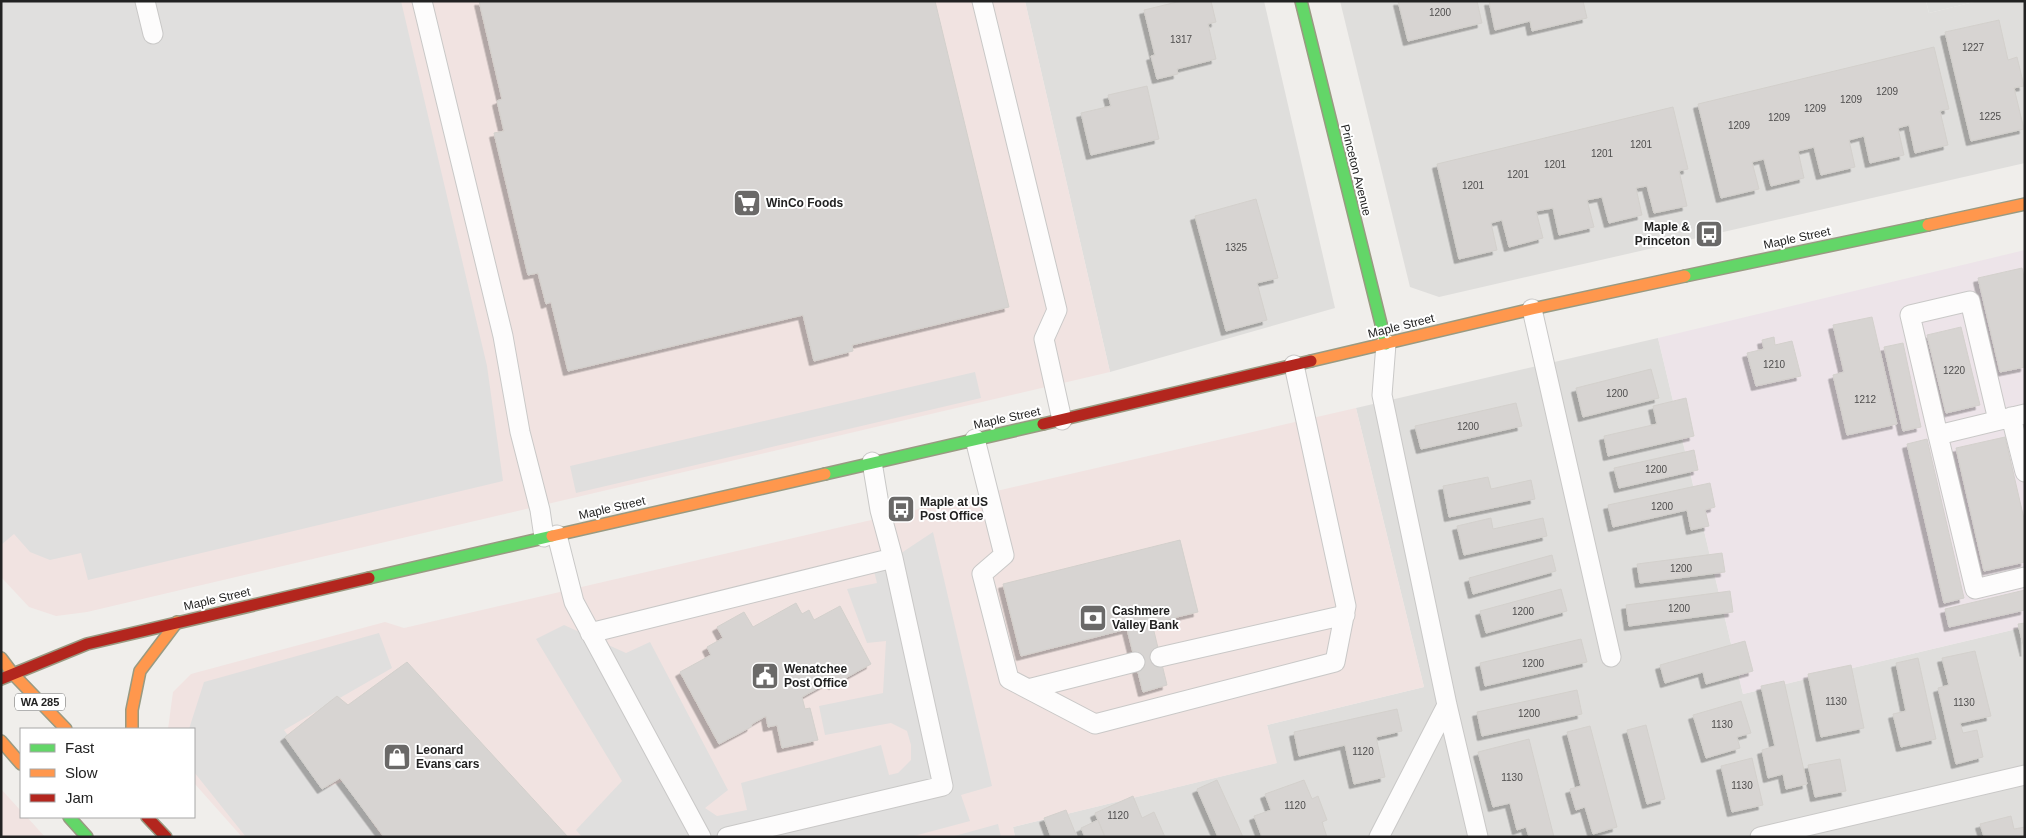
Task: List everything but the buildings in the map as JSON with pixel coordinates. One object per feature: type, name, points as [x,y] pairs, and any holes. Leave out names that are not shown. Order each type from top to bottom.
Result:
[{"type":"street","name":"Princeton Avenue","points":[[1301,1],[1386,344]]},
{"type":"street","name":"Maple Street","points":[[1,679],[87,644],[176,622],[1062,420],[1532,309],[2025,204]]},
{"type":"street","points":[[132,728],[132,710],[140,671],[176,622]]},
{"type":"street","name":"WA 285","points":[[1,658],[13,674],[65,728]]},
{"type":"street","points":[[1,742],[20,763]]},
{"type":"street","points":[[70,818],[87,837]]},
{"type":"street","points":[[148,818],[164,835]]},
{"type":"street","points":[[157,818],[164,835]]},
{"type":"lane","points":[[145,1],[153,34]]},
{"type":"lane","points":[[422,1],[501,327],[520,432],[540,510],[574,602],[701,837]]},
{"type":"lane","points":[[982,1],[1057,310],[1044,339],[1062,420]]},
{"type":"lane","points":[[2025,472],[2011,417],[1970,301],[1910,315],[1975,589],[2025,576]]},
{"type":"lane","points":[[1532,309],[1611,657]]},
{"type":"lane","points":[[1386,344],[1382,395],[1447,705],[1478,837]]},
{"type":"lane","points":[[975,439],[1004,555],[982,574],[1009,678],[1095,724],[1335,662],[1346,606],[1294,365]]},
{"type":"lane","points":[[1938,435],[2011,417]]},
{"type":"lane","points":[[727,837],[943,786],[893,558],[880,510],[872,462]]},
{"type":"lane","points":[[590,633],[893,558]]},
{"type":"lane","points":[[1160,657],[1345,615]]},
{"type":"lane","points":[[1028,689],[1135,662]]},
{"type":"lane","points":[[1379,837],[1447,705]]},
{"type":"lane","points":[[1760,837],[2025,775]]},
{"type":"shaded area","points":[[1,1],[1025,1],[1110,372],[87,612],[56,616],[29,607],[1,577]]},
{"type":"shaded area","points":[[401,1],[487,366],[503,481],[88,580],[81,553],[50,560],[30,552],[14,534],[1,545],[1,2]]},
{"type":"shaded area","points":[[1025,1],[1264,1],[1335,308],[1110,372]]},
{"type":"shaded area","points":[[1340,1],[1926,1],[1929,13],[1978,1],[2025,1],[2025,163],[1439,297],[1410,287]]},
{"type":"shaded area","points":[[1926,1],[1978,1],[1929,13]]},
{"type":"shaded area","points":[[2025,250],[2025,627],[1743,694],[1658,338]]},
{"type":"shaded area","points":[[1658,338],[1743,694],[2025,627],[2025,837],[1015,837],[1013,827],[1276,763],[1267,725],[1424,687],[1356,408]]},
{"type":"shaded area","points":[[975,372],[981,398],[576,493],[570,466]]},
{"type":"shaded area","points":[[1356,408],[1424,687],[1267,725],[1277,763],[1013,827],[1015,837],[242,837],[195,784],[195,728],[168,728],[173,692],[191,674],[385,622],[404,628]]},
{"type":"shaded area","points":[[933,532],[992,786],[961,795],[970,821],[910,837],[582,837],[576,830],[622,781],[536,639],[564,625],[626,653],[650,642],[728,790],[705,808],[717,816],[747,810],[741,783],[881,745],[889,775],[898,773],[911,760],[911,745],[907,731],[891,723],[825,735],[819,706],[883,693],[886,641],[867,643],[847,589],[877,583],[874,571]]},
{"type":"shaded area","points":[[379,633],[392,668],[284,730],[326,788],[344,781],[382,837],[246,837],[195,773],[195,728],[189,728],[204,682]]},
{"type":"shaded area","points":[[1,789],[20,810],[20,818],[28,818],[45,837],[1,837]]},
{"type":"shaded area","points":[[998,824],[1001,837],[951,837]]},
{"type":"traffic: fast","points":[[1301,1],[1386,344]]},
{"type":"traffic: fast","points":[[1685,276],[1928,225]]},
{"type":"traffic: fast","points":[[825,474],[1043,424]]},
{"type":"traffic: fast","points":[[369,578],[552,536]]},
{"type":"traffic: fast","points":[[70,818],[87,837]]},
{"type":"traffic: slow","points":[[1928,225],[2025,204]]},
{"type":"traffic: slow","points":[[1311,361],[1532,309],[1685,276]]},
{"type":"traffic: slow","points":[[552,536],[825,474]]},
{"type":"traffic: slow","points":[[132,728],[132,710],[140,671],[177,622]]},
{"type":"traffic: slow","points":[[1,658],[13,674],[65,728]]},
{"type":"traffic: slow","points":[[1,741],[20,763]]},
{"type":"traffic: jam","points":[[1043,424],[1311,361]]},
{"type":"traffic: jam","points":[[1,679],[87,644],[369,578]]},
{"type":"traffic: jam","points":[[148,818],[166,837]]},
{"type":"place","name":"WinCo Foods","points":[[747,203]]},
{"type":"place","name":"Maple & Princeton","points":[[1709,234]]},
{"type":"place","name":"Maple at US Post Office","points":[[901,509]]},
{"type":"place","name":"Cashmere Valley Bank","points":[[1093,618]]},
{"type":"place","name":"Wenatchee Post Office","points":[[765,676]]},
{"type":"place","name":"Leonard Evans cars","points":[[397,757]]}]
